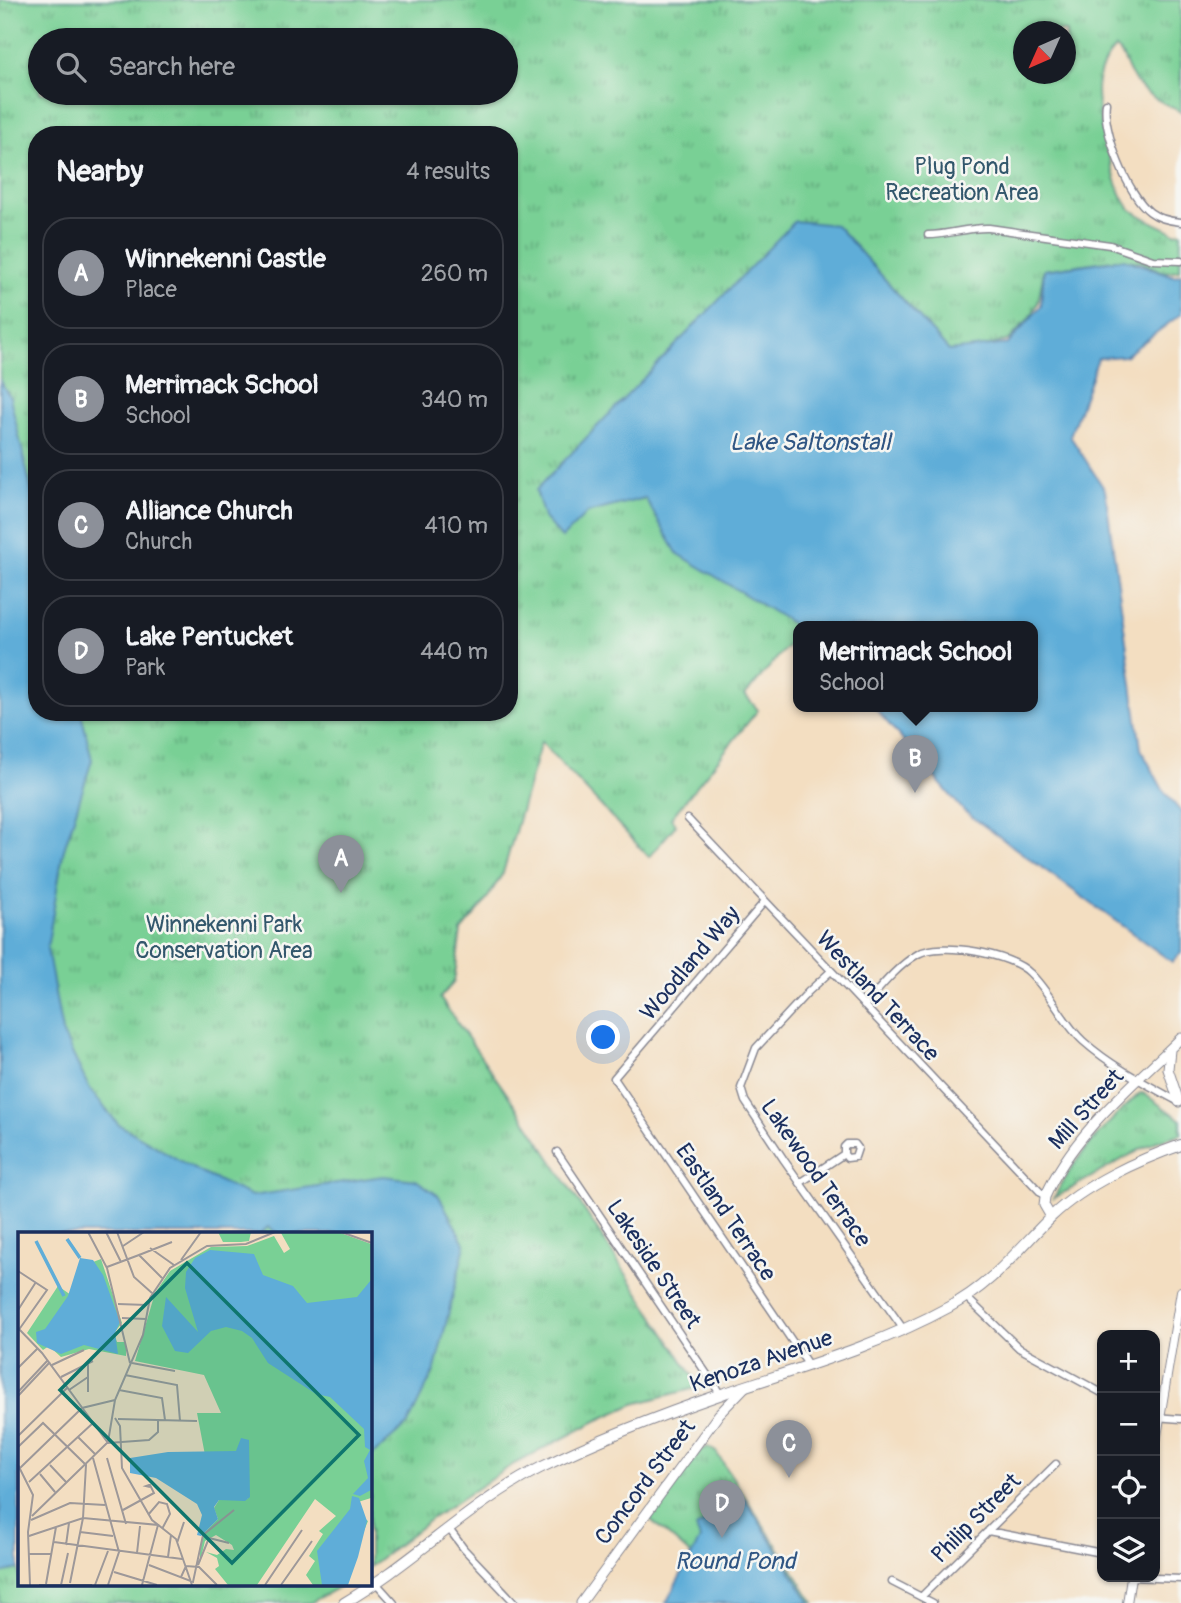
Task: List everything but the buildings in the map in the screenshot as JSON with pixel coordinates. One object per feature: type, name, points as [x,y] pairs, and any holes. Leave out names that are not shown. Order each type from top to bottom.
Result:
[{"type":"main road","name":"Mill Street","points":[[1045,1197],[1069,1153],[1181,1038]]},
{"type":"main road","points":[[1171,1048],[1168,1069],[1180,1103]]},
{"type":"main road","name":"Kenoza Avenue","points":[[344,1603],[377,1584],[485,1503],[539,1469],[636,1426],[809,1366],[904,1329],[967,1298],[997,1274],[1051,1217],[1104,1181],[1181,1145]]},
{"type":"main road","points":[[1164,1152],[1181,1156]]},
{"type":"main road","points":[[1045,1197],[1044,1205],[1051,1217]]},
{"type":"main road","name":"Concord Street","points":[[581,1603],[719,1414],[745,1387]]},
{"type":"street","points":[[1106,103],[1105,120],[1108,132],[1136,196],[1153,215],[1181,222]]},
{"type":"street","points":[[928,234],[942,235],[989,228],[1097,243],[1153,260],[1181,261]]},
{"type":"street","name":"Westland Terrace","points":[[688,819],[1045,1197]]},
{"type":"street","name":"Woodland Way","points":[[614,1078],[765,901]]},
{"type":"street","points":[[864,1006],[894,974],[921,953],[944,949],[998,955],[1024,967],[1082,1040],[1139,1080],[1180,1103]]},
{"type":"street","name":"Lakewood Terrace","points":[[831,971],[756,1048],[741,1088],[745,1101],[800,1183],[904,1329]]},
{"type":"street","name":"Eastland Terrace","points":[[614,1078],[809,1366]]},
{"type":"street","name":"Lakeside Street","points":[[557,1152],[721,1395]]},
{"type":"street","points":[[800,1183],[844,1154]]},
{"type":"street","points":[[1160,1402],[1181,1293]]},
{"type":"street","points":[[967,1298],[1020,1348],[1097,1389]]},
{"type":"street","points":[[1160,1418],[1181,1419]]},
{"type":"street","name":"Philip Street","points":[[921,1597],[1056,1464]]},
{"type":"street","points":[[449,1529],[471,1557],[515,1603]]},
{"type":"street","points":[[988,1531],[1097,1552]]},
{"type":"street","points":[[1160,1578],[1181,1579]]},
{"type":"street","points":[[892,1582],[933,1603]]},
{"type":"street","points":[[1127,1603],[1130,1582]]},
{"type":"street","points":[[377,1584],[394,1603]]},
{"type":"green space","name":"Winnekenni Park Conservation Area","points":[[0,0],[1181,0],[1181,112],[1136,83],[1115,48],[1102,67],[1097,92],[1106,145],[1122,196],[1136,213],[1175,233],[1181,232],[1180,270],[1164,272],[1141,262],[1119,259],[1044,270],[1038,303],[1031,316],[1009,340],[977,349],[949,351],[839,228],[826,225],[588,506],[651,491],[793,622],[793,640],[745,695],[758,710],[671,818],[676,825],[649,857],[541,742],[503,873],[483,905],[461,931],[454,982],[440,998],[528,1124],[700,1387],[634,1404],[512,1465],[431,1519],[371,1565],[371,1232],[18,1232],[18,1586],[340,1586],[310,1603],[0,1603]]},
{"type":"green space","points":[[1140,1093],[1181,1120],[1181,1134],[1157,1141],[1054,1198],[1071,1169],[1092,1142]]},
{"type":"green space","name":"Round Pond","points":[[708,1447],[716,1452],[814,1603],[671,1603],[694,1558],[650,1519],[701,1450]]},
{"type":"water","name":"Lake Saltonstall","points":[[795,221],[836,225],[949,351],[1008,344],[1041,306],[1044,270],[1124,259],[1174,276],[1181,274],[1181,314],[1125,356],[1098,358],[1070,436],[1105,490],[1141,749],[1163,790],[1181,812],[1181,953],[1172,962],[964,811],[878,712],[1038,712],[1038,621],[793,621],[793,624],[677,553],[645,498],[587,513],[562,538],[544,518],[536,490]]},
{"type":"water","points":[[0,381],[10,397],[28,476],[28,721],[83,721],[92,760],[63,853],[47,948],[62,1032],[90,1090],[118,1124],[201,1173],[252,1196],[383,1176],[416,1180],[439,1196],[465,1245],[435,1369],[408,1424],[371,1456],[371,1232],[276,1232],[268,1227],[262,1232],[18,1232],[18,1569],[0,1573]]},
{"type":"water","name":"Round Pond","points":[[744,1498],[811,1603],[666,1603],[700,1539],[696,1528]]},
{"type":"place","name":"Merrimack School","points":[[915,793]]},
{"type":"place","name":"Winnekenni Castle","points":[[341,893]]},
{"type":"place","name":"Alliance Church","points":[[789,1478]]},
{"type":"place","name":"Lake Pentucket","points":[[722,1538]]},
{"type":"park label","name":"Plug Pond Recreation Area","points":[[962,179]]}]
